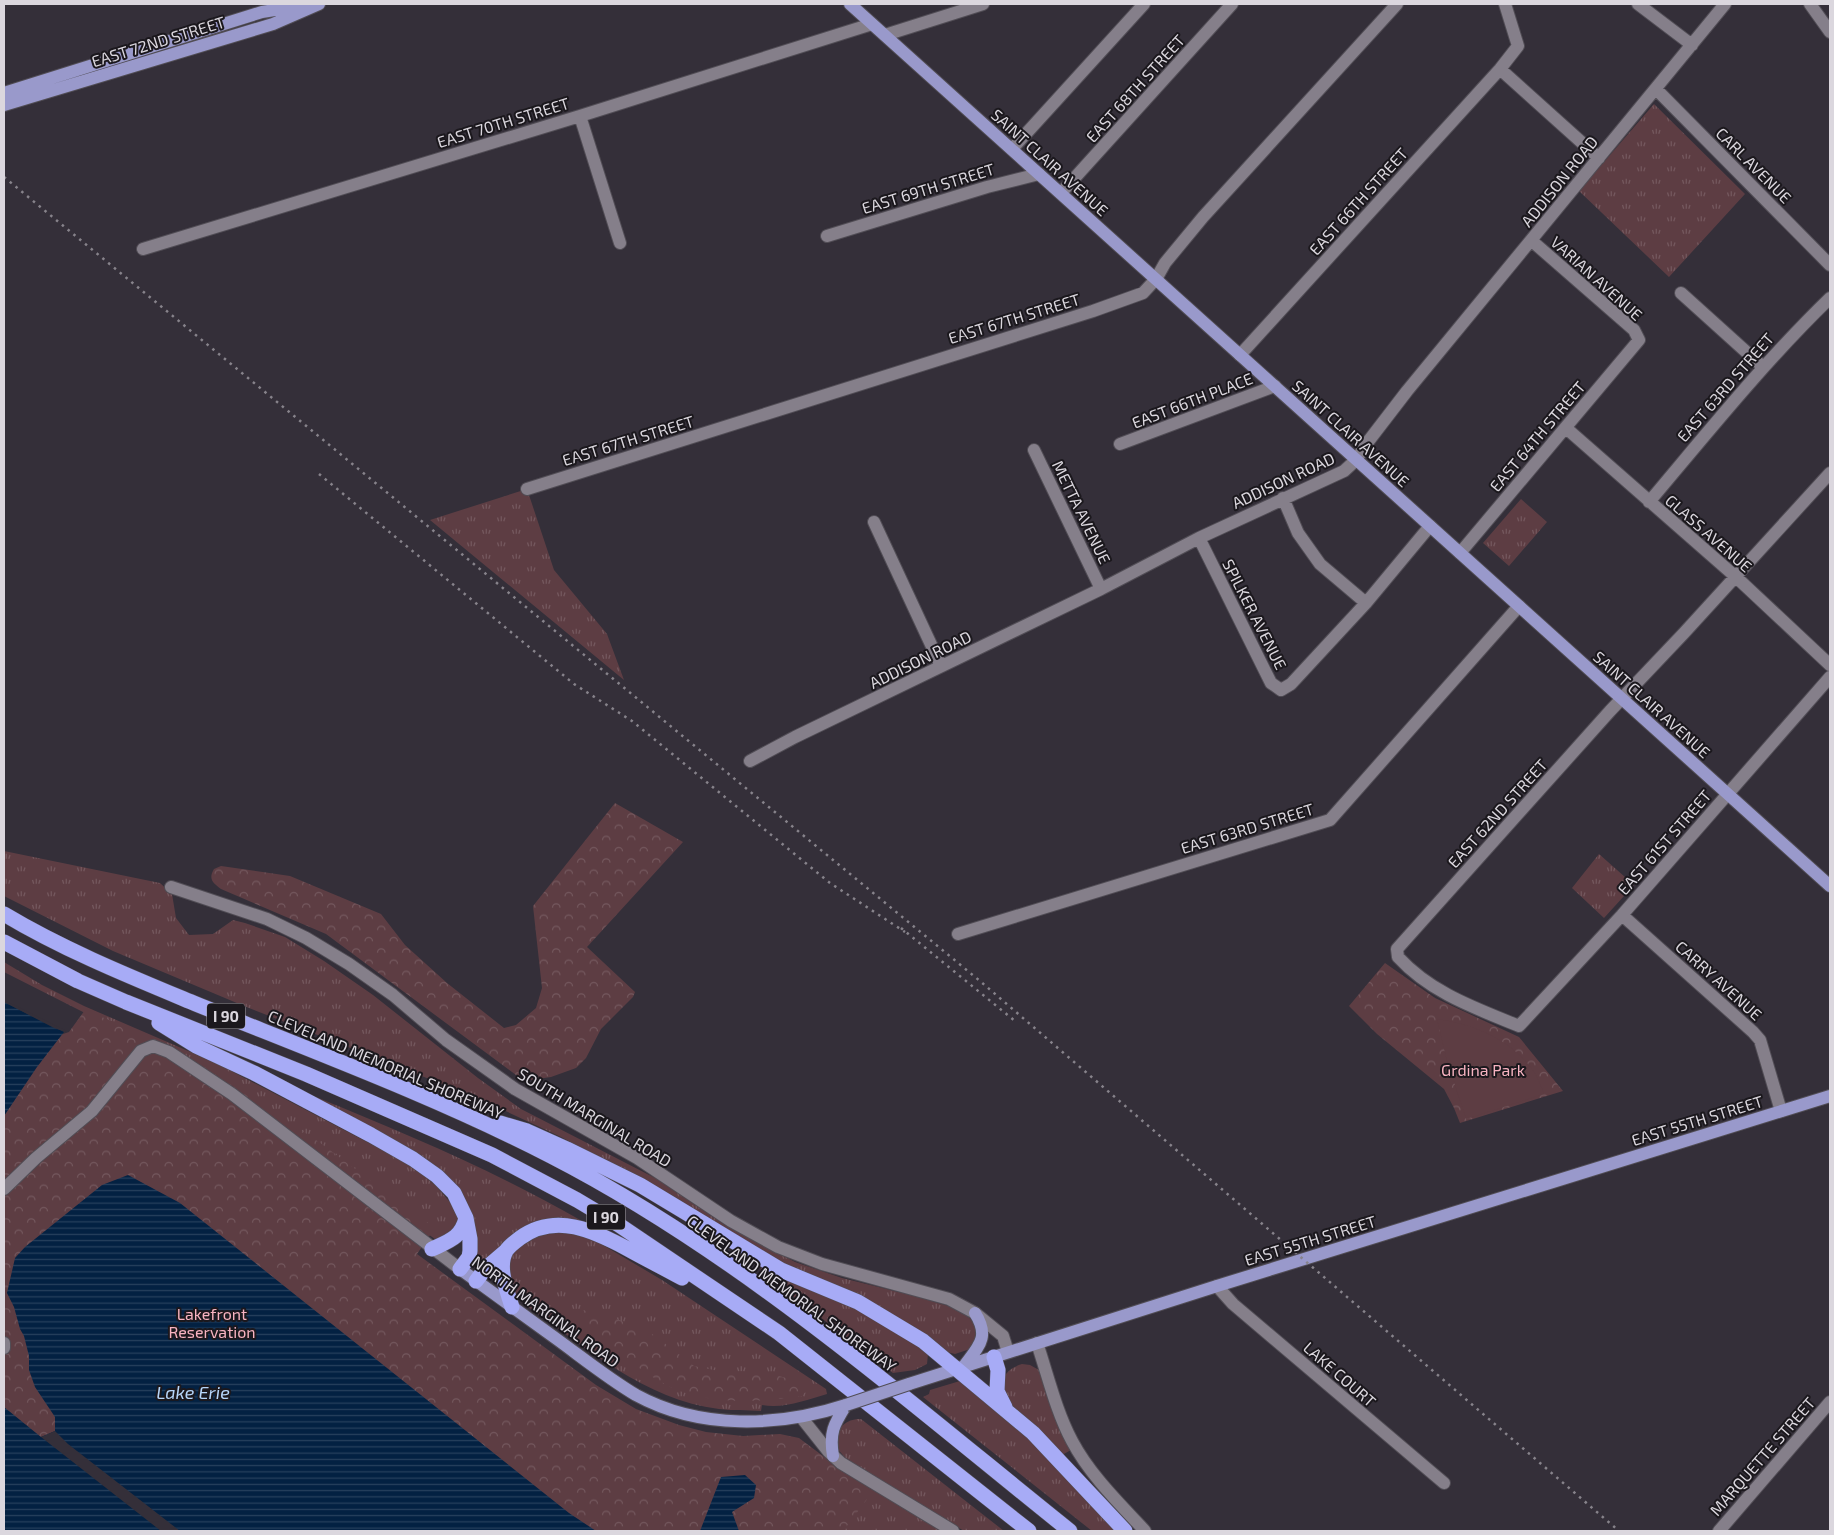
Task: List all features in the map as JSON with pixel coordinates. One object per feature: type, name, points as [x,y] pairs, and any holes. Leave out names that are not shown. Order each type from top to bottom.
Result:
[{"type":"highway","name":"CLEVELAND MEMORIAL SHOREWAY","points":[[4,914],[81,954],[170,993],[454,1108],[585,1174],[720,1258],[842,1349],[1070,1531]]},
{"type":"highway","name":"I 90","points":[[4,942],[78,981],[126,1002],[306,1074],[492,1155],[577,1200],[618,1224],[779,1333],[1029,1531]]},
{"type":"highway","points":[[126,1002],[196,1046],[254,1073],[413,1159],[437,1176],[454,1193],[466,1218],[470,1251],[460,1269]]},
{"type":"highway","points":[[454,1108],[528,1131],[640,1185],[781,1270],[858,1302],[884,1317],[959,1368],[1007,1410],[1055,1455],[1125,1531]]},
{"type":"highway","points":[[432,1249],[459,1234],[464,1227],[466,1218]]},
{"type":"highway","points":[[476,1281],[486,1269],[523,1236],[542,1227],[554,1225],[580,1228],[602,1236],[744,1310]]},
{"type":"highway","points":[[506,1251],[503,1272],[512,1307]]},
{"type":"highway","points":[[994,1357],[998,1370],[997,1390],[1007,1410]]},
{"type":"main road","name":"EAST 72ND STREET","points":[[4,93],[260,8],[313,4]]},
{"type":"main road","name":"EAST 72ND STREET","points":[[4,105],[266,26],[319,4]]},
{"type":"main road","name":"SAINT CLAIR AVENUE","points":[[850,4],[1830,886]]},
{"type":"main road","name":"EAST 55TH STREET","points":[[801,1418],[1217,1286],[1830,1096]]},
{"type":"main road","name":"NORTH MARGINAL ROAD","points":[[460,1269],[600,1371],[650,1402],[724,1421],[754,1422],[801,1418]]},
{"type":"main road","points":[[959,1368],[979,1346],[982,1328],[975,1314]]},
{"type":"main road","points":[[833,1456],[832,1430],[841,1406]]},
{"type":"street","points":[[885,35],[983,4]]},
{"type":"street","name":"EAST 69TH STREET","points":[[1012,149],[1144,4]]},
{"type":"street","name":"EAST 68TH STREET","points":[[1061,194],[1232,4]]},
{"type":"street","name":"EAST 67TH STREET","points":[[527,489],[1093,311],[1143,293],[1156,279],[1165,263],[1203,217],[1397,4]]},
{"type":"street","name":"EAST 66TH STREET","points":[[1240,355],[1500,69],[1518,46],[1505,4]]},
{"type":"street","points":[[1638,4],[1692,45]]},
{"type":"street","name":"ADDISON ROAD","points":[[750,761],[795,737],[1101,589],[1199,538],[1344,471],[1356,460],[1407,392],[1725,4]]},
{"type":"street","points":[[1810,4],[1830,32]]},
{"type":"street","points":[[260,8],[266,26]]},
{"type":"street","name":"EAST 70TH STREET","points":[[143,249],[580,116],[872,24]]},
{"type":"street","points":[[1500,69],[1599,158]]},
{"type":"street","name":"CARL AVENUE","points":[[1656,89],[1830,265]]},
{"type":"street","points":[[580,116],[620,243]]},
{"type":"street","name":"EAST 69TH STREET","points":[[827,236],[978,190],[1039,174]]},
{"type":"street","name":"VARIAN AVENUE","points":[[1532,241],[1634,330],[1639,340]]},
{"type":"street","points":[[1681,293],[1763,367]]},
{"type":"street","name":"EAST 63RD STREET","points":[[1649,502],[1763,367],[1830,298]]},
{"type":"street","name":"EAST 64TH STREET","points":[[1460,553],[1639,340]]},
{"type":"street","name":"EAST 66TH PLACE","points":[[1120,444],[1275,386]]},
{"type":"street","name":"GLASS AVENUE","points":[[1566,428],[1736,577],[1830,665]]},
{"type":"street","name":"METTA AVENUE","points":[[1034,450],[1101,589]]},
{"type":"street","name":"EAST 62ND STREET","points":[[1519,1026],[1436,989],[1406,966],[1397,954],[1397,949],[1604,718],[1736,577],[1830,472]]},
{"type":"street","points":[[1283,498],[1298,533],[1320,564],[1366,603],[1430,526]]},
{"type":"street","points":[[874,522],[941,666]]},
{"type":"street","name":"SPILKER AVENUE","points":[[1199,538],[1272,683],[1281,690],[1291,684],[1366,603]]},
{"type":"street","name":"EAST 63RD STREET","points":[[958,934],[1330,820],[1519,606]]},
{"type":"street","name":"EAST 61ST STREET","points":[[1519,1026],[1622,915],[1830,677]]},
{"type":"street","name":"SOUTH MARGINAL ROAD","points":[[172,887],[267,919],[306,938],[349,964],[393,995],[446,1040],[515,1089],[637,1158],[731,1221],[778,1247],[822,1264],[944,1297],[975,1314],[1003,1336],[1008,1352]]},
{"type":"street","name":"CARRY AVENUE","points":[[1622,915],[1760,1040],[1781,1111]]},
{"type":"street","name":"NORTH MARGINAL ROAD","points":[[4,1189],[36,1158],[92,1111],[137,1056],[145,1049],[154,1046],[163,1049],[225,1089],[460,1269]]},
{"type":"street","name":"LAKE COURT","points":[[1217,1286],[1233,1304],[1444,1483]]},
{"type":"street","points":[[4,1343],[4,1348]]},
{"type":"street","points":[[1037,1343],[1060,1415],[1072,1441],[1096,1476],[1144,1531]]},
{"type":"street","name":"MARQUETTE STREET","points":[[1719,1531],[1830,1402]]},
{"type":"street","points":[[801,1418],[833,1456],[846,1466],[953,1531]]},
{"type":"green space","points":[[1654,104],[1745,194],[1669,277],[1579,191]]},
{"type":"green space","points":[[527,489],[554,570],[607,634],[624,680],[430,520]]},
{"type":"green space","points":[[1521,499],[1547,522],[1509,566],[1483,543]]},
{"type":"green space","points":[[615,803],[683,842],[587,947],[635,992],[633,997],[601,1029],[586,1058],[576,1068],[551,1077],[524,1081],[326,934],[221,889],[211,878],[214,869],[221,866],[290,876],[381,914],[405,945],[447,983],[504,1028],[516,1025],[536,1008],[542,988],[533,906]]},
{"type":"green space","points":[[4,851],[160,883],[172,894],[176,918],[189,935],[213,934],[233,920],[285,937],[373,995],[478,1078],[521,1109],[655,1178],[725,1225],[795,1262],[842,1278],[952,1307],[967,1315],[975,1324],[978,1334],[973,1348],[955,1354],[943,1351],[788,1267],[631,1174],[561,1137],[480,1099],[244,1006],[113,951],[4,896]]},
{"type":"green space","points":[[1599,854],[1634,885],[1604,918],[1572,888]]},
{"type":"green space","points":[[4,962],[42,985],[84,1006],[216,1063],[392,1155],[421,1173],[437,1187],[460,1214],[458,1228],[441,1239],[435,1239],[325,1162],[83,1012],[4,972]]},
{"type":"green space","name":"Grdina Park","points":[[1385,963],[1435,998],[1519,1037],[1563,1091],[1460,1123],[1444,1089],[1377,1034],[1349,1006]]},
{"type":"green space","name":"Lakefront Reservation","points":[[85,1010],[157,1040],[196,1062],[319,1142],[435,1228],[417,1254],[596,1385],[636,1409],[679,1425],[706,1432],[743,1436],[780,1434],[799,1438],[839,1468],[874,1490],[843,1531],[121,1531],[4,1439],[4,1082],[30,1045],[69,1032]]},
{"type":"green space","points":[[1437,1019],[1477,1029],[1502,1041],[1523,1058],[1532,1069],[1544,1094],[1466,1119],[1446,1057]]},
{"type":"green space","points":[[316,1097],[484,1170],[582,1221],[580,1223],[552,1220],[479,1270],[473,1266],[476,1256],[456,1188],[315,1100]]},
{"type":"green space","points":[[543,1233],[579,1234],[591,1238],[662,1280],[826,1389],[827,1394],[787,1405],[762,1405],[761,1411],[724,1410],[692,1404],[666,1395],[618,1370],[528,1307],[513,1294],[508,1275],[512,1252],[520,1245]]},
{"type":"green space","points":[[762,1265],[848,1303],[890,1326],[928,1354],[927,1364],[915,1370],[893,1373],[760,1271]]},
{"type":"green space","points":[[583,1310],[617,1319],[654,1335],[694,1366],[719,1371],[765,1372],[811,1385],[802,1396],[771,1400],[723,1400],[692,1395],[663,1383],[593,1335],[577,1320]]},
{"type":"green space","points":[[1022,1364],[1030,1365],[1039,1370],[1061,1431],[1071,1450],[1062,1455],[1027,1422],[1006,1395],[1003,1383],[1008,1372]]},
{"type":"green space","points":[[960,1381],[1019,1426],[1118,1531],[1092,1531],[923,1397],[929,1394],[930,1390]]},
{"type":"green space","points":[[855,1419],[861,1419],[1004,1531],[964,1531],[846,1459],[838,1449],[836,1437],[841,1427],[845,1424]]},
{"type":"green space","points":[[866,1485],[941,1531],[739,1531]]},
{"type":"water","points":[[4,1002],[64,1032],[37,1067],[4,1116]]},
{"type":"water","name":"Lake Erie","points":[[128,1175],[180,1203],[569,1513],[596,1531],[4,1531],[4,1407],[41,1437],[55,1431],[55,1417],[35,1387],[29,1370],[29,1356],[24,1336],[7,1293],[15,1258],[25,1247],[102,1185]]},
{"type":"water","points":[[745,1475],[756,1485],[754,1498],[732,1512],[739,1531],[700,1531],[721,1477]]},
{"type":"pier","points":[[4,1000],[66,1032],[54,1028],[4,1002]]},
{"type":"pier","points":[[55,1431],[68,1444],[180,1531],[161,1531],[41,1437]]},
{"type":"railway","points":[[4,177],[980,981],[1619,1531]]},
{"type":"railway","points":[[319,474],[574,684],[632,721],[830,883],[905,932]]},
{"type":"railway","points":[[901,928],[1015,1021]]}]
